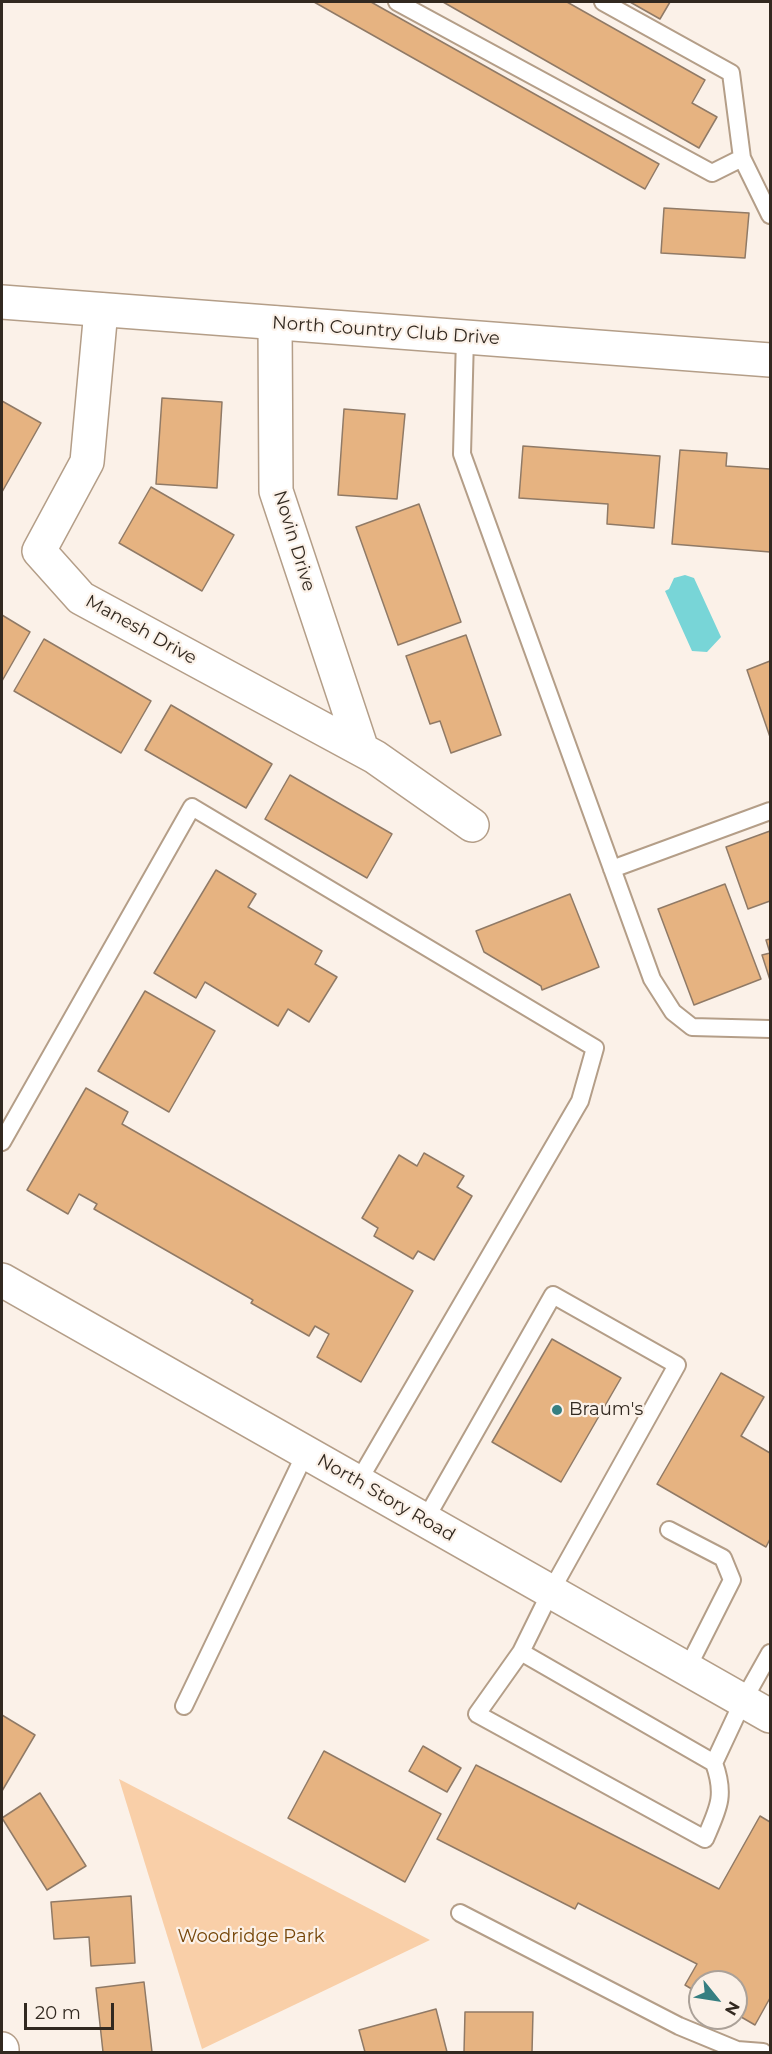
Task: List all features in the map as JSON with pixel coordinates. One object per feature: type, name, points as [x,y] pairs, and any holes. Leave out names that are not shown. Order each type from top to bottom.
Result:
[{"type":"street","name":"North Country Club Drive","points":[[2,302],[771,360]]},
{"type":"street","name":"Manesh Drive","points":[[101,310],[87,462],[39,551],[81,598],[362,750],[472,825]]},
{"type":"street","name":"Novin Drive","points":[[274,323],[276,491],[362,750]]},
{"type":"street","name":"North Story Road","points":[[2,1280],[757,1708]]},
{"type":"lane","points":[[396,2],[711,173],[742,158]]},
{"type":"lane","points":[[603,2],[731,73],[742,158],[771,215]]},
{"type":"lane","points":[[465,337],[462,454],[652,980],[673,1012],[692,1027],[771,1029]]},
{"type":"lane","points":[[2,1142],[192,807],[595,1048],[580,1101],[358,1482]]},
{"type":"lane","points":[[612,869],[771,811]]},
{"type":"lane","points":[[425,1520],[553,1295],[677,1365],[551,1591],[521,1652],[477,1714],[705,1839],[721,1803],[719,1778],[714,1763],[521,1652]]},
{"type":"lane","points":[[184,1706],[306,1452]]},
{"type":"lane","points":[[669,1530],[723,1558],[732,1580],[687,1669]]},
{"type":"lane","points":[[714,1763],[757,1708],[771,1653]]},
{"type":"lane","points":[[460,1913],[680,2026],[737,2050],[767,2052]]},
{"type":"green space","name":"Woodridge Park","points":[[119,1779],[430,1940],[202,2049]]},
{"type":"water","points":[[685,575],[694,578],[721,637],[707,652],[692,651],[665,591],[669,589],[674,578]]},
{"type":"building","points":[[314,2],[371,2],[659,164],[645,189]]},
{"type":"building","points":[[443,2],[567,2],[705,80],[692,103],[717,117],[699,148]]},
{"type":"building","points":[[630,2],[670,2],[660,19]]},
{"type":"building","points":[[664,208],[749,213],[745,258],[661,253]]},
{"type":"building","points":[[162,398],[222,402],[217,488],[156,484]]},
{"type":"building","points":[[2,401],[41,423],[2,492]]},
{"type":"building","points":[[344,409],[405,414],[397,499],[338,495]]},
{"type":"building","points":[[523,446],[660,456],[654,528],[607,524],[608,504],[519,498]]},
{"type":"building","points":[[680,450],[727,453],[726,466],[770,469],[770,552],[672,544]]},
{"type":"building","points":[[151,487],[234,535],[202,591],[119,543]]},
{"type":"building","points":[[419,504],[461,622],[398,645],[356,527]]},
{"type":"building","points":[[2,615],[30,632],[2,681]]},
{"type":"building","points":[[466,635],[501,735],[451,753],[440,721],[430,724],[406,656]]},
{"type":"building","points":[[44,639],[151,701],[121,753],[14,691]]},
{"type":"building","points":[[770,661],[770,737],[747,670]]},
{"type":"building","points":[[171,705],[272,764],[246,808],[145,750]]},
{"type":"building","points":[[290,775],[392,834],[367,878],[265,819]]},
{"type":"building","points":[[770,831],[770,901],[748,909],[726,847]]},
{"type":"building","points":[[216,870],[256,894],[248,907],[322,951],[315,964],[337,977],[309,1022],[288,1009],[278,1026],[205,982],[196,998],[154,973]]},
{"type":"building","points":[[725,884],[761,979],[694,1005],[658,909]]},
{"type":"building","points":[[570,894],[599,967],[542,990],[541,986],[484,952],[476,931]]},
{"type":"building","points":[[770,939],[770,953],[766,940]]},
{"type":"building","points":[[770,953],[770,980],[762,955]]},
{"type":"building","points":[[145,991],[215,1031],[169,1112],[98,1071]]},
{"type":"building","points":[[86,1088],[128,1112],[122,1124],[413,1291],[361,1382],[317,1357],[329,1334],[315,1326],[309,1336],[251,1303],[253,1300],[94,1209],[97,1204],[79,1194],[68,1214],[27,1190]]},
{"type":"building","points":[[424,1153],[464,1176],[457,1187],[472,1196],[434,1260],[418,1251],[413,1259],[374,1236],[378,1228],[362,1218],[399,1155],[417,1166]]},
{"type":"building","name":"Braum's","points":[[552,1339],[621,1378],[561,1482],[492,1442]]},
{"type":"building","points":[[721,1373],[764,1397],[741,1436],[770,1453],[770,1539],[766,1547],[657,1484]]},
{"type":"building","points":[[2,1715],[35,1735],[2,1791]]},
{"type":"building","points":[[423,1746],[461,1768],[447,1792],[409,1771]]},
{"type":"building","points":[[324,1751],[441,1814],[405,1882],[288,1818]]},
{"type":"building","points":[[476,1765],[719,1889],[760,1816],[770,1822],[770,1998],[755,2025],[748,2021],[748,1970],[694,1970],[697,1964],[578,1903],[575,1909],[437,1839]]},
{"type":"building","points":[[40,1793],[86,1866],[47,1890],[2,1818]]},
{"type":"building","points":[[131,1896],[135,1963],[91,1966],[89,1937],[54,1939],[51,1902]]},
{"type":"building","points":[[144,1982],[152,2052],[103,2052],[96,1988]]},
{"type":"building","points":[[436,2009],[447,2052],[365,2052],[359,2030]]},
{"type":"building","points":[[465,2012],[533,2012],[532,2052],[464,2052]]},
{"type":"place","name":"Braum's","points":[[557,1410]]}]
